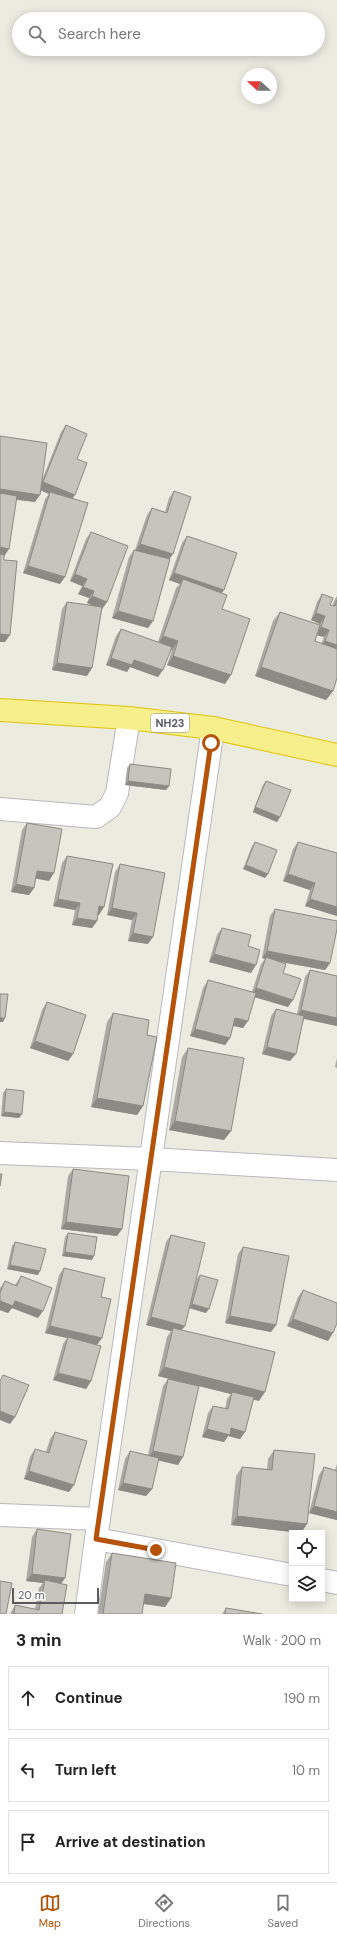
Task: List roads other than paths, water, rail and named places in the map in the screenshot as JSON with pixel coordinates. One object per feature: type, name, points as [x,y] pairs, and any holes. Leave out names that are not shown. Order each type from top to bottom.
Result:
[{"type":"highway","name":"NH23","points":[[0,710],[129,718],[213,728],[337,755]]},
{"type":"street","points":[[0,809],[96,817],[110,807],[117,793],[129,718]]},
{"type":"street","points":[[86,1614],[213,728]]},
{"type":"street","points":[[0,1153],[151,1159],[337,1170]]},
{"type":"street","points":[[0,1515],[98,1529],[289,1574]]},
{"type":"street","points":[[325,1581],[337,1583]]}]
